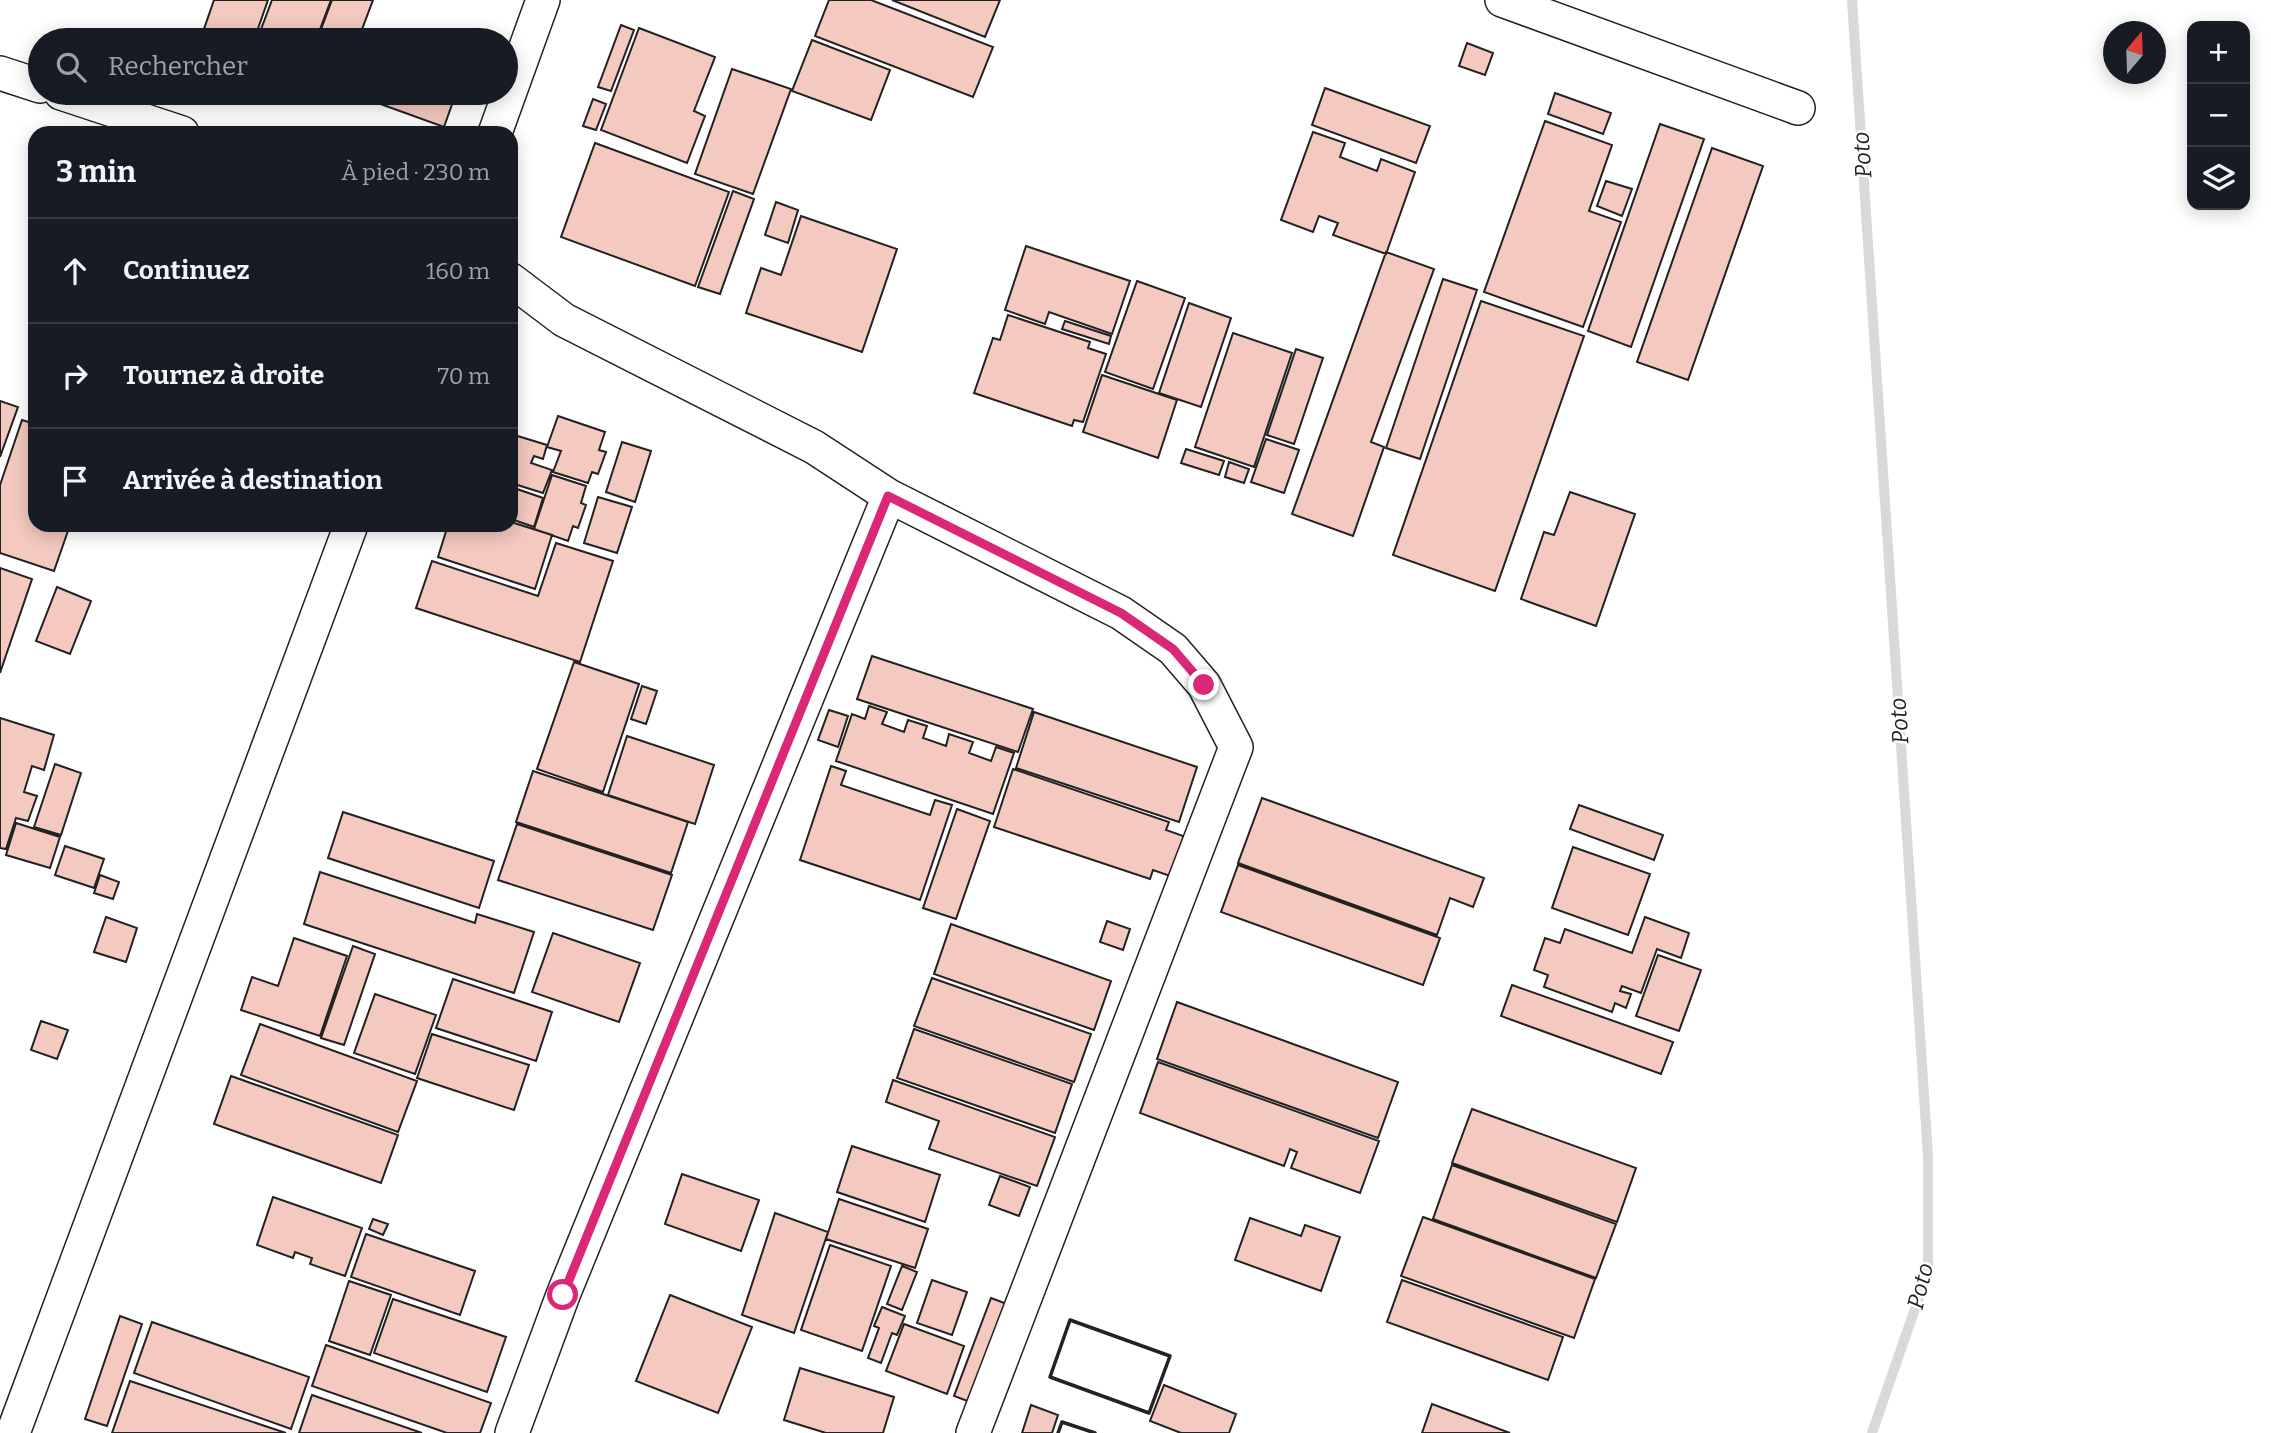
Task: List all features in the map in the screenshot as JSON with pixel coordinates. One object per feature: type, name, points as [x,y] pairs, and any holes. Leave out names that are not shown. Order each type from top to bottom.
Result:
[{"type":"street","points":[[518,69],[543,0]]},
{"type":"street","points":[[1502,0],[1798,108]]},
{"type":"street","points":[[0,73],[28,82]]},
{"type":"street","points":[[98,105],[162,126]]},
{"type":"street","points":[[498,126],[505,105]]},
{"type":"street","points":[[518,285],[564,320],[814,447],[888,496],[1121,613],[1173,649],[1204,685],[1236,747],[973,1433]]},
{"type":"street","points":[[512,1433],[563,1295],[888,496]]},
{"type":"street","points":[[13,1433],[348,532]]},
{"type":"building","points":[[214,0],[268,0],[258,28],[204,28]]},
{"type":"building","points":[[272,0],[331,0],[320,28],[262,28]]},
{"type":"building","points":[[332,0],[373,0],[362,28],[322,28]]},
{"type":"building","points":[[829,0],[871,0],[993,47],[973,97],[815,36]]},
{"type":"building","points":[[892,0],[1000,0],[985,37]]},
{"type":"building","points":[[621,25],[634,30],[611,91],[598,87]]},
{"type":"building","points":[[639,28],[715,57],[694,111],[705,116],[687,163],[601,130]]},
{"type":"building","points":[[812,40],[890,70],[871,120],[792,91]]},
{"type":"building","points":[[1467,43],[1493,53],[1485,75],[1459,66]]},
{"type":"building","points":[[732,69],[791,89],[753,194],[695,174]]},
{"type":"building","points":[[1325,88],[1430,126],[1416,163],[1312,125]]},
{"type":"building","points":[[1555,93],[1611,113],[1603,134],[1548,114]]},
{"type":"building","points":[[593,99],[606,104],[596,130],[583,126]]},
{"type":"building","points":[[383,105],[452,105],[444,126]]},
{"type":"building","points":[[1545,121],[1612,145],[1589,211],[1621,222],[1583,327],[1484,292]]},
{"type":"building","points":[[1660,124],[1704,139],[1631,347],[1588,331]]},
{"type":"building","points":[[1313,132],[1345,143],[1340,157],[1377,171],[1381,159],[1415,172],[1386,254],[1333,235],[1338,223],[1319,216],[1313,232],[1281,220]]},
{"type":"building","points":[[595,143],[729,192],[695,286],[561,237]]},
{"type":"building","points":[[1712,148],[1763,166],[1688,380],[1637,362]]},
{"type":"building","points":[[1606,181],[1632,189],[1622,216],[1597,206]]},
{"type":"building","points":[[733,191],[754,199],[720,294],[698,287]]},
{"type":"building","points":[[776,202],[798,210],[788,243],[765,235]]},
{"type":"building","points":[[801,216],[897,249],[862,352],[746,313],[761,268],[781,275]]},
{"type":"building","points":[[1026,246],[1130,281],[1112,334],[1049,312],[1045,324],[1005,310]]},
{"type":"building","points":[[1386,252],[1434,269],[1371,442],[1384,447],[1353,536],[1292,514]]},
{"type":"building","points":[[1443,279],[1477,290],[1420,459],[1386,448]]},
{"type":"building","points":[[1137,281],[1185,298],[1153,389],[1105,372]]},
{"type":"building","points":[[1481,301],[1584,336],[1495,591],[1393,555]]},
{"type":"building","points":[[1189,303],[1231,318],[1201,407],[1159,393]]},
{"type":"building","points":[[1008,315],[1090,342],[1088,348],[1106,354],[1083,422],[1074,420],[1072,426],[974,393],[993,338],[1000,340]]},
{"type":"building","points":[[1065,321],[1111,336],[1109,344],[1062,329]]},
{"type":"building","points":[[1233,333],[1292,353],[1254,467],[1195,447]]},
{"type":"building","points":[[1296,349],[1323,358],[1294,444],[1267,435]]},
{"type":"building","points":[[1102,375],[1177,400],[1158,458],[1083,432]]},
{"type":"building","points":[[0,401],[18,407],[0,457]]},
{"type":"building","points":[[558,416],[605,432],[599,450],[606,452],[598,474],[592,472],[588,483],[553,472],[561,451],[547,447]]},
{"type":"building","points":[[22,420],[28,422],[28,532],[68,532],[54,571],[0,553],[0,485]]},
{"type":"building","points":[[518,436],[547,445],[543,459],[534,456],[531,463],[552,470],[543,493],[518,485]]},
{"type":"building","points":[[1266,439],[1299,450],[1284,493],[1251,482]]},
{"type":"building","points":[[622,442],[651,451],[635,502],[606,492]]},
{"type":"building","points":[[1186,449],[1224,461],[1219,475],[1181,463]]},
{"type":"building","points":[[1229,462],[1249,469],[1244,483],[1225,477]]},
{"type":"building","points":[[552,475],[586,486],[581,503],[586,505],[578,528],[573,526],[568,541],[534,529]]},
{"type":"building","points":[[518,489],[543,498],[534,527],[518,521]]},
{"type":"building","points":[[1570,492],[1635,514],[1596,626],[1521,599],[1544,532],[1554,535]]},
{"type":"building","points":[[598,497],[632,507],[617,553],[584,543]]},
{"type":"building","points":[[518,524],[552,535],[535,589],[438,557],[446,532],[518,532]]},
{"type":"building","points":[[556,543],[613,561],[580,662],[416,608],[432,561],[538,596]]},
{"type":"building","points":[[0,568],[32,579],[0,673]]},
{"type":"building","points":[[57,587],[91,601],[70,654],[36,641]]},
{"type":"building","points":[[872,656],[1033,709],[1018,752],[857,699]]},
{"type":"building","points":[[574,662],[639,684],[603,792],[537,769]]},
{"type":"building","points":[[642,686],[657,691],[646,724],[631,719]]},
{"type":"building","points":[[869,706],[887,712],[882,724],[904,732],[908,720],[927,726],[923,738],[946,746],[949,734],[973,742],[969,753],[991,761],[996,747],[1014,753],[993,814],[836,761],[852,714],[865,719]]},
{"type":"building","points":[[829,710],[848,716],[838,747],[818,740]]},
{"type":"building","points":[[1034,712],[1197,767],[1179,822],[1016,768]]},
{"type":"building","points":[[0,718],[54,735],[44,770],[32,766],[24,792],[37,796],[28,821],[16,818],[6,849],[0,848]]},
{"type":"building","points":[[627,736],[714,765],[695,824],[608,795]]},
{"type":"building","points":[[55,764],[81,773],[61,835],[34,827]]},
{"type":"building","points":[[831,766],[846,771],[841,785],[930,815],[935,800],[952,805],[920,900],[800,860]]},
{"type":"building","points":[[1013,769],[1169,822],[1166,830],[1186,837],[1173,877],[1153,870],[1150,879],[994,827]]},
{"type":"building","points":[[533,771],[688,822],[671,873],[516,822]]},
{"type":"building","points":[[1262,798],[1484,878],[1473,907],[1450,898],[1437,935],[1238,863]]},
{"type":"building","points":[[1579,805],[1663,835],[1654,860],[1570,829]]},
{"type":"building","points":[[957,809],[990,821],[956,919],[923,908]]},
{"type":"building","points":[[343,812],[494,861],[479,908],[328,858]]},
{"type":"building","points":[[16,823],[60,837],[50,868],[6,855]]},
{"type":"building","points":[[517,824],[672,875],[653,930],[498,880]]},
{"type":"building","points":[[65,846],[104,859],[94,888],[55,875]]},
{"type":"building","points":[[1573,847],[1650,874],[1628,935],[1552,908]]},
{"type":"building","points":[[1238,865],[1440,938],[1423,985],[1221,912]]},
{"type":"building","points":[[320,872],[475,923],[477,914],[534,932],[514,993],[304,924]]},
{"type":"building","points":[[100,875],[119,882],[113,899],[94,893]]},
{"type":"building","points":[[106,917],[137,928],[126,962],[94,952]]},
{"type":"building","points":[[1645,917],[1689,933],[1681,958],[1657,949],[1641,993],[1622,986],[1620,991],[1631,994],[1626,1008],[1615,1003],[1612,1012],[1544,987],[1548,975],[1534,970],[1545,938],[1560,943],[1565,929],[1632,953]]},
{"type":"building","points":[[1107,921],[1130,929],[1123,950],[1100,942]]},
{"type":"building","points":[[951,924],[1111,981],[1094,1030],[934,974]]},
{"type":"building","points":[[553,933],[640,963],[619,1022],[532,992]]},
{"type":"building","points":[[294,938],[347,956],[320,1036],[241,1010],[252,977],[278,986]]},
{"type":"building","points":[[353,946],[375,954],[344,1045],[321,1038]]},
{"type":"building","points":[[1658,955],[1701,970],[1679,1031],[1636,1016]]},
{"type":"building","points":[[932,978],[1091,1034],[1074,1082],[914,1026]]},
{"type":"building","points":[[453,979],[552,1012],[536,1061],[436,1028]]},
{"type":"building","points":[[1512,985],[1673,1042],[1661,1074],[1501,1016]]},
{"type":"building","points":[[375,994],[436,1015],[415,1074],[354,1053]]},
{"type":"building","points":[[1177,1002],[1398,1082],[1378,1138],[1157,1059]]},
{"type":"building","points":[[41,1021],[68,1030],[57,1059],[31,1050]]},
{"type":"building","points":[[260,1024],[417,1081],[398,1132],[241,1075]]},
{"type":"building","points":[[914,1029],[1072,1084],[1055,1133],[897,1078]]},
{"type":"building","points":[[432,1034],[529,1065],[514,1110],[417,1078]]},
{"type":"building","points":[[1158,1062],[1379,1141],[1360,1193],[1291,1168],[1297,1152],[1290,1149],[1284,1166],[1140,1113]]},
{"type":"building","points":[[231,1076],[398,1135],[381,1183],[214,1124]]},
{"type":"building","points":[[893,1080],[1055,1137],[1037,1186],[929,1149],[939,1121],[886,1102]]},
{"type":"building","points":[[1472,1109],[1636,1168],[1617,1222],[1452,1163]]},
{"type":"building","points":[[852,1146],[940,1175],[925,1222],[837,1192]]},
{"type":"building","points":[[1452,1165],[1616,1224],[1596,1278],[1433,1219]]},
{"type":"building","points":[[682,1174],[759,1200],[741,1251],[665,1224]]},
{"type":"building","points":[[1000,1176],[1030,1187],[1019,1216],[989,1205]]},
{"type":"building","points":[[273,1197],[362,1228],[345,1276],[310,1264],[312,1258],[295,1252],[293,1258],[257,1245]]},
{"type":"building","points":[[839,1199],[928,1229],[915,1268],[826,1239]]},
{"type":"building","points":[[775,1213],[828,1232],[794,1333],[742,1315]]},
{"type":"building","points":[[1423,1217],[1595,1279],[1574,1338],[1401,1276]]},
{"type":"building","points":[[1250,1218],[1301,1236],[1305,1225],[1340,1237],[1321,1291],[1235,1260]]},
{"type":"building","points":[[373,1219],[388,1224],[383,1235],[369,1229]]},
{"type":"building","points":[[366,1234],[475,1271],[460,1315],[351,1277]]},
{"type":"building","points":[[830,1245],[891,1266],[862,1351],[801,1330]]},
{"type":"building","points":[[902,1266],[917,1272],[902,1310],[887,1304]]},
{"type":"building","points":[[932,1280],[967,1292],[952,1335],[917,1323]]},
{"type":"building","points":[[1402,1280],[1563,1337],[1548,1380],[1387,1322]]},
{"type":"building","points":[[349,1281],[391,1295],[370,1355],[329,1341]]},
{"type":"building","points":[[670,1295],[752,1327],[718,1413],[636,1381]]},
{"type":"building","points":[[991,1298],[1015,1307],[978,1405],[954,1396]]},
{"type":"building","points":[[393,1299],[506,1337],[487,1392],[374,1353]]},
{"type":"building","points":[[882,1307],[905,1316],[897,1335],[892,1333],[881,1363],[868,1358],[879,1328],[874,1326]]},
{"type":"building","points":[[120,1316],[142,1324],[107,1426],[85,1419]]},
{"type":"building","points":[[152,1322],[309,1377],[291,1429],[134,1373]]},
{"type":"building","points":[[904,1324],[964,1346],[947,1394],[886,1371]]},
{"type":"building","points":[[326,1345],[491,1403],[480,1433],[447,1433],[312,1386]]},
{"type":"building","points":[[800,1368],[894,1397],[883,1433],[826,1433],[784,1420]]},
{"type":"building","points":[[130,1381],[286,1433],[112,1433]]},
{"type":"building","points":[[1164,1385],[1236,1414],[1229,1433],[1181,1433],[1150,1421]]},
{"type":"building","points":[[312,1395],[422,1433],[299,1433]]},
{"type":"building","points":[[1432,1404],[1510,1433],[1422,1433]]},
{"type":"building","points":[[1031,1405],[1058,1415],[1052,1433],[1022,1433]]},
{"type":"waterway","name":"Poto","points":[[1852,0],[1928,1156],[1928,1271],[1872,1433]]},
{"type":"wall","points":[[1070,1320],[1170,1356],[1149,1413],[1050,1377],[1070,1320]]},
{"type":"wall","points":[[1058,1433],[1062,1422],[1095,1433]]},
{"type":"route","points":[[563,1295],[888,496],[1121,613],[1173,649],[1204,685]]}]
